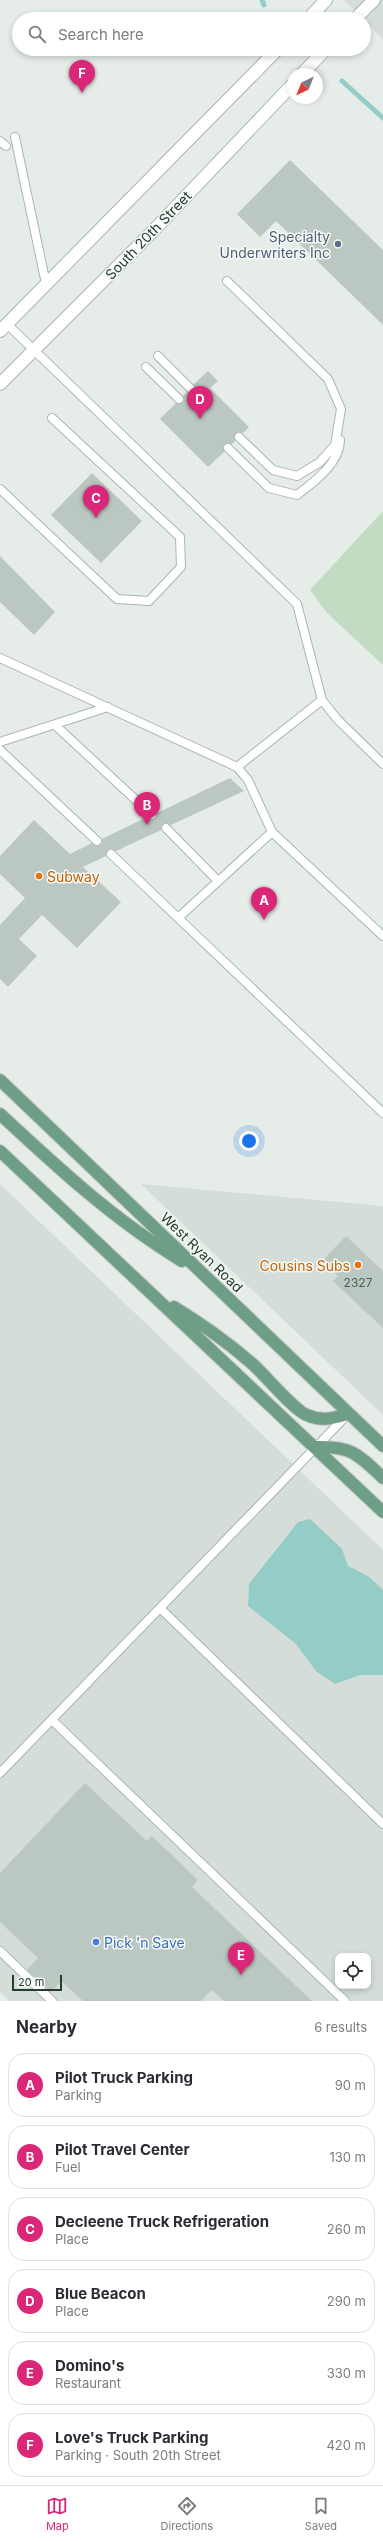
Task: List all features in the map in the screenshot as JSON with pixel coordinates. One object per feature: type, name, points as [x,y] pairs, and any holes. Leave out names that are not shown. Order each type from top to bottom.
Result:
[{"type":"main road","name":"West Ryan Road","points":[[0,1080],[383,1446]]},
{"type":"main road","points":[[0,1114],[66,1176],[152,1243],[200,1272]]},
{"type":"main road","points":[[0,1151],[316,1447],[383,1512]]},
{"type":"main road","points":[[154,1296],[194,1319],[249,1361],[305,1415],[318,1419],[330,1419],[348,1414]]},
{"type":"main road","points":[[316,1447],[338,1446],[362,1458],[383,1478]]},
{"type":"street","points":[[315,12],[326,0]]},
{"type":"street","points":[[362,12],[374,0]]},
{"type":"street","points":[[4,328],[271,56]]},
{"type":"street","points":[[308,68],[319,56]]},
{"type":"street","name":"South 20th Street","points":[[0,384],[34,351],[287,90]]},
{"type":"lane","points":[[15,137],[46,284]]},
{"type":"lane","points":[[227,281],[328,379],[341,409],[340,446],[322,476],[297,495],[269,488],[228,448]]},
{"type":"lane","points":[[4,328],[34,351],[297,604],[322,700],[337,719],[383,764]]},
{"type":"lane","points":[[158,356],[190,388]]},
{"type":"lane","points":[[146,367],[179,399]]},
{"type":"lane","points":[[239,437],[273,470],[297,476],[320,462],[335,445],[341,409]]},
{"type":"lane","points":[[0,489],[117,599],[149,601],[181,567],[180,537],[52,418]]},
{"type":"lane","points":[[0,658],[237,767],[248,780],[272,832],[383,936]]},
{"type":"lane","points":[[237,767],[322,700]]},
{"type":"lane","points":[[0,742],[108,707]]},
{"type":"lane","points":[[55,725],[152,815]]},
{"type":"lane","points":[[0,750],[97,841]]},
{"type":"lane","points":[[166,828],[218,881]]},
{"type":"lane","points":[[178,918],[272,832]]},
{"type":"lane","points":[[111,854],[383,1113]]},
{"type":"lane","points":[[0,1773],[348,1414]]},
{"type":"lane","points":[[160,1608],[383,1824]]},
{"type":"lane","points":[[52,1720],[345,2001]]},
{"type":"lane","points":[[0,1951],[52,2001]]},
{"type":"shaded area","points":[[344,0],[383,0],[383,40],[371,27],[371,12],[357,12]]},
{"type":"shaded area","points":[[0,1184],[383,1550],[383,2001],[10,2001],[0,1992]]},
{"type":"shaded area","points":[[141,1184],[383,1206],[383,1415]]},
{"type":"green space","points":[[383,511],[383,665],[327,613],[310,590]]},
{"type":"water","points":[[310,1519],[342,1549],[348,1566],[368,1576],[383,1590],[383,1675],[360,1675],[335,1684],[316,1671],[296,1644],[248,1606],[249,1584],[298,1522]]},
{"type":"building","name":"Specialty Underwriters Inc","points":[[290,160],[383,250],[383,325],[276,221],[260,237],[237,214]]},
{"type":"building","points":[[208,371],[218,381],[210,388],[249,427],[243,433],[235,433],[235,441],[232,444],[224,444],[224,452],[208,467],[160,419],[176,403],[183,403],[183,396],[187,392],[194,392],[194,384]]},
{"type":"building","points":[[92,473],[142,521],[101,563],[51,515]]},
{"type":"building","points":[[0,556],[55,612],[34,635],[0,602]]},
{"type":"building","points":[[230,778],[244,791],[171,825],[164,823],[161,826],[161,830],[116,851],[109,849],[106,856],[83,867],[121,902],[77,948],[42,915],[19,939],[37,956],[8,987],[0,979],[0,925],[25,898],[0,874],[0,856],[34,820],[70,854],[92,843],[99,846],[102,843],[102,839],[147,817],[154,820],[157,817],[157,813]]},
{"type":"building","points":[[346,1236],[383,1271],[383,1328],[333,1281],[338,1276],[322,1261]]},
{"type":"building","points":[[85,1783],[147,1841],[152,1836],[198,1880],[192,1887],[312,2001],[224,2001],[212,1990],[201,2001],[83,2001],[61,1981],[51,1992],[27,1970],[38,1958],[0,1922],[0,1873]]},
{"type":"waterway","points":[[262,0],[264,5]]},
{"type":"waterway","points":[[342,81],[383,118]]},
{"type":"place","name":"Love's Truck Parking","points":[[82,93]]},
{"type":"place","name":"Specialty Underwriters Inc","points":[[338,244]]},
{"type":"place","name":"Blue Beacon","points":[[200,419]]},
{"type":"place","name":"Decleene Truck Refrigeration","points":[[96,518]]},
{"type":"place","name":"Pilot Travel Center","points":[[147,825]]},
{"type":"place","name":"Subway","points":[[39,876]]},
{"type":"place","name":"Pilot Truck Parking","points":[[264,920]]},
{"type":"place","name":"Cousins Subs","points":[[358,1265]]},
{"type":"place","name":"Pick 'n Save","points":[[96,1942]]},
{"type":"place","name":"Domino's","points":[[241,1975]]}]
